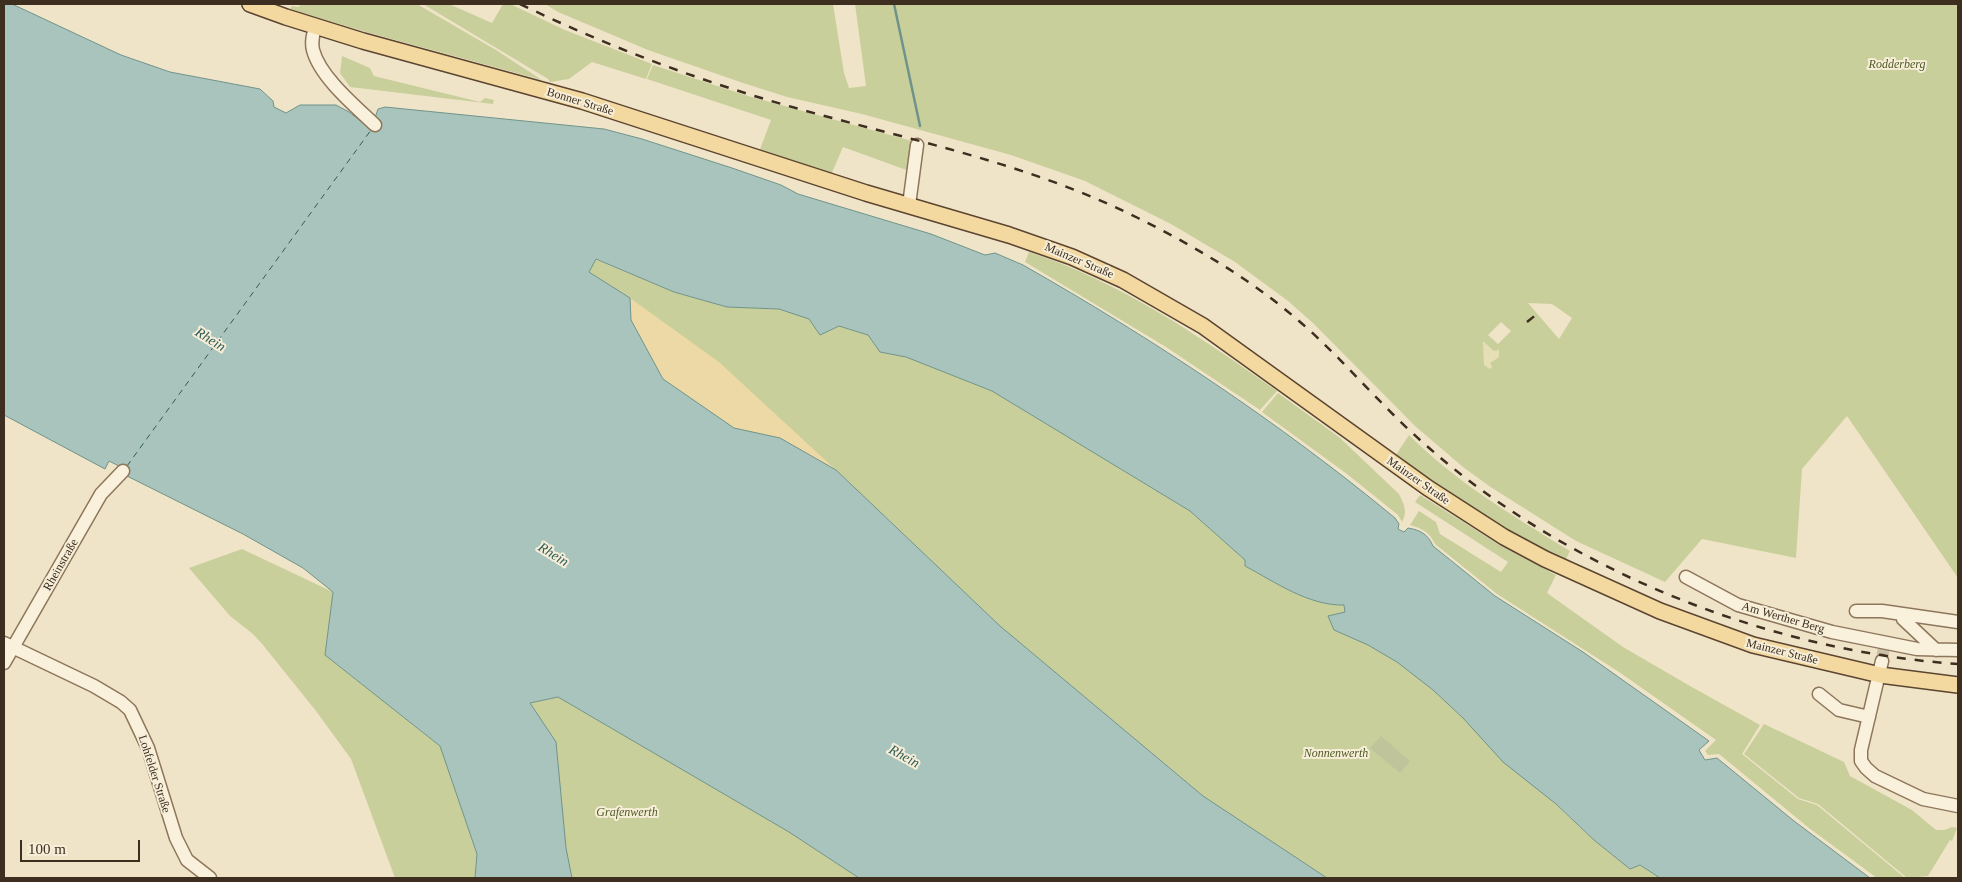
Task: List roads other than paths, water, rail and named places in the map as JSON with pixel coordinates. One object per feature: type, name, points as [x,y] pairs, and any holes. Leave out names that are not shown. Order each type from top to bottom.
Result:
[{"type":"main road","name":"Bonner Straße","points":[[250,4],[315,27],[582,101],[909,205]]},
{"type":"main road","name":"Mainzer Straße","points":[[909,205],[1041,245],[1100,269],[1150,294],[1203,326],[1456,508],[1504,538],[1545,559],[1660,611],[1761,648],[1881,668],[1958,685]]},
{"type":"street","points":[[315,27],[312,44],[320,64],[341,91],[375,125]]},
{"type":"street","points":[[909,205],[917,145]]},
{"type":"street","name":"Rheinstraße","points":[[4,663],[8,646],[101,494],[123,471]]},
{"type":"street","name":"Am Werther Berg","points":[[1686,577],[1725,599],[1746,608],[1846,636],[1885,645],[1936,650],[1958,650]]},
{"type":"street","points":[[1856,611],[1896,613],[1958,622]]},
{"type":"street","points":[[1896,613],[1936,650]]},
{"type":"street","name":"Lohfelder Straße","points":[[8,646],[111,695],[130,710],[148,748],[176,838],[187,860],[210,878]]},
{"type":"street","points":[[1881,668],[1860,755],[1866,768],[1875,776],[1923,799],[1958,806]]},
{"type":"street","points":[[1819,694],[1839,710],[1869,717]]},
{"type":"water","name":"Rhein","points":[[4,4],[12,4],[121,55],[170,72],[260,89],[273,101],[274,107],[286,113],[300,105],[336,105],[349,112],[371,129],[378,109],[385,107],[604,129],[642,139],[732,168],[781,185],[798,194],[931,234],[985,255],[995,253],[1023,265],[1120,322],[1261,415],[1395,518],[1399,524],[1398,529],[1404,532],[1408,528],[1423,533],[1429,538],[1433,546],[1495,596],[1583,652],[1709,741],[1699,750],[1705,760],[1717,758],[1794,821],[1870,878],[1660,878],[1640,865],[1630,869],[1594,840],[1556,804],[1503,762],[1463,718],[1433,690],[1397,662],[1368,645],[1334,630],[1328,616],[1345,612],[1344,605],[1318,602],[1305,597],[1280,586],[1245,566],[1245,560],[1190,511],[992,391],[906,357],[880,352],[868,335],[839,326],[820,335],[809,319],[779,309],[727,307],[674,292],[596,259],[589,272],[630,298],[631,320],[663,379],[734,428],[780,438],[836,470],[1000,626],[1203,796],[1327,878],[859,878],[789,832],[558,697],[530,703],[556,742],[566,848],[572,878],[475,878],[477,854],[440,746],[325,655],[333,592],[303,568],[243,534],[127,476],[121,467],[109,461],[105,469],[4,415]]},
{"type":"waterway","points":[[894,4],[920,126]]},
{"type":"tunnel","points":[[1882,661],[1884,646]]},
{"type":"railway","points":[[520,4],[617,47],[717,84],[785,105],[964,153],[1096,198],[1183,242],[1226,267],[1268,296],[1307,328],[1428,447],[1484,492],[1544,532],[1609,567],[1676,598],[1745,623],[1816,642],[1887,656],[1958,664]]},
{"type":"railway","points":[[1527,322],[1537,314]]},
{"type":"park label","name":"Rodderberg","points":[[1897,65]]},
{"type":"park label","name":"Nonnenwerth","points":[[1336,754]]},
{"type":"park label","name":"Grafenwerth","points":[[627,813]]}]
